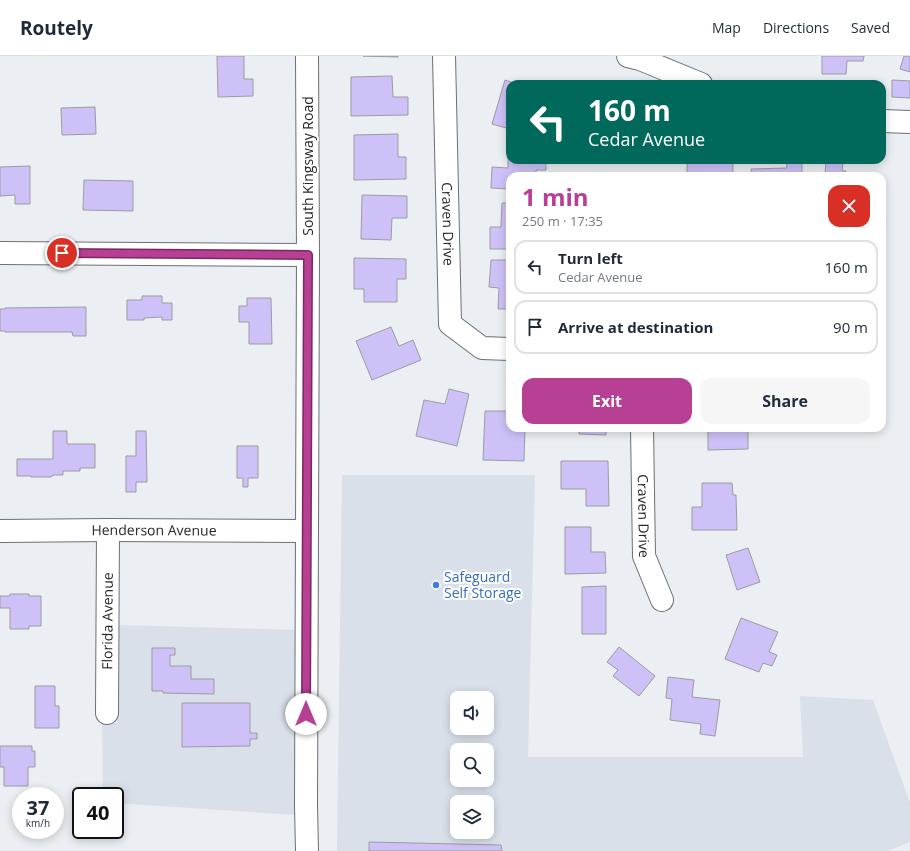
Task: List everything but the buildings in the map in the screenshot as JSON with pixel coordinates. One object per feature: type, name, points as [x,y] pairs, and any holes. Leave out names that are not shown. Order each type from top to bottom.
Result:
[{"type":"street","name":"South Kingsway Road","points":[[307,851],[308,56]]},
{"type":"street","name":"Craven Drive","points":[[444,56],[450,324],[482,348],[506,349]]},
{"type":"street","points":[[628,56],[640,59],[691,80]]},
{"type":"street","points":[[886,121],[910,122]]},
{"type":"street","points":[[0,253],[308,255]]},
{"type":"street","name":"Craven Drive","points":[[642,432],[644,556],[662,600]]},
{"type":"street","name":"Florida Avenue","points":[[107,712],[108,530]]},
{"type":"street","name":"Henderson Avenue","points":[[0,531],[307,531]]},
{"type":"shaded area","name":"Safeguard Self Storage","points":[[342,475],[535,475],[528,757],[803,757],[800,696],[873,700],[910,803],[910,842],[888,851],[337,851]]},
{"type":"shaded area","points":[[117,625],[297,630],[296,815],[124,804],[124,787],[103,787],[102,723],[117,723]]},
{"type":"place","name":"Safeguard Self Storage","points":[[436,585]]},
{"type":"route","points":[[62,253],[308,255],[306,714]]}]
